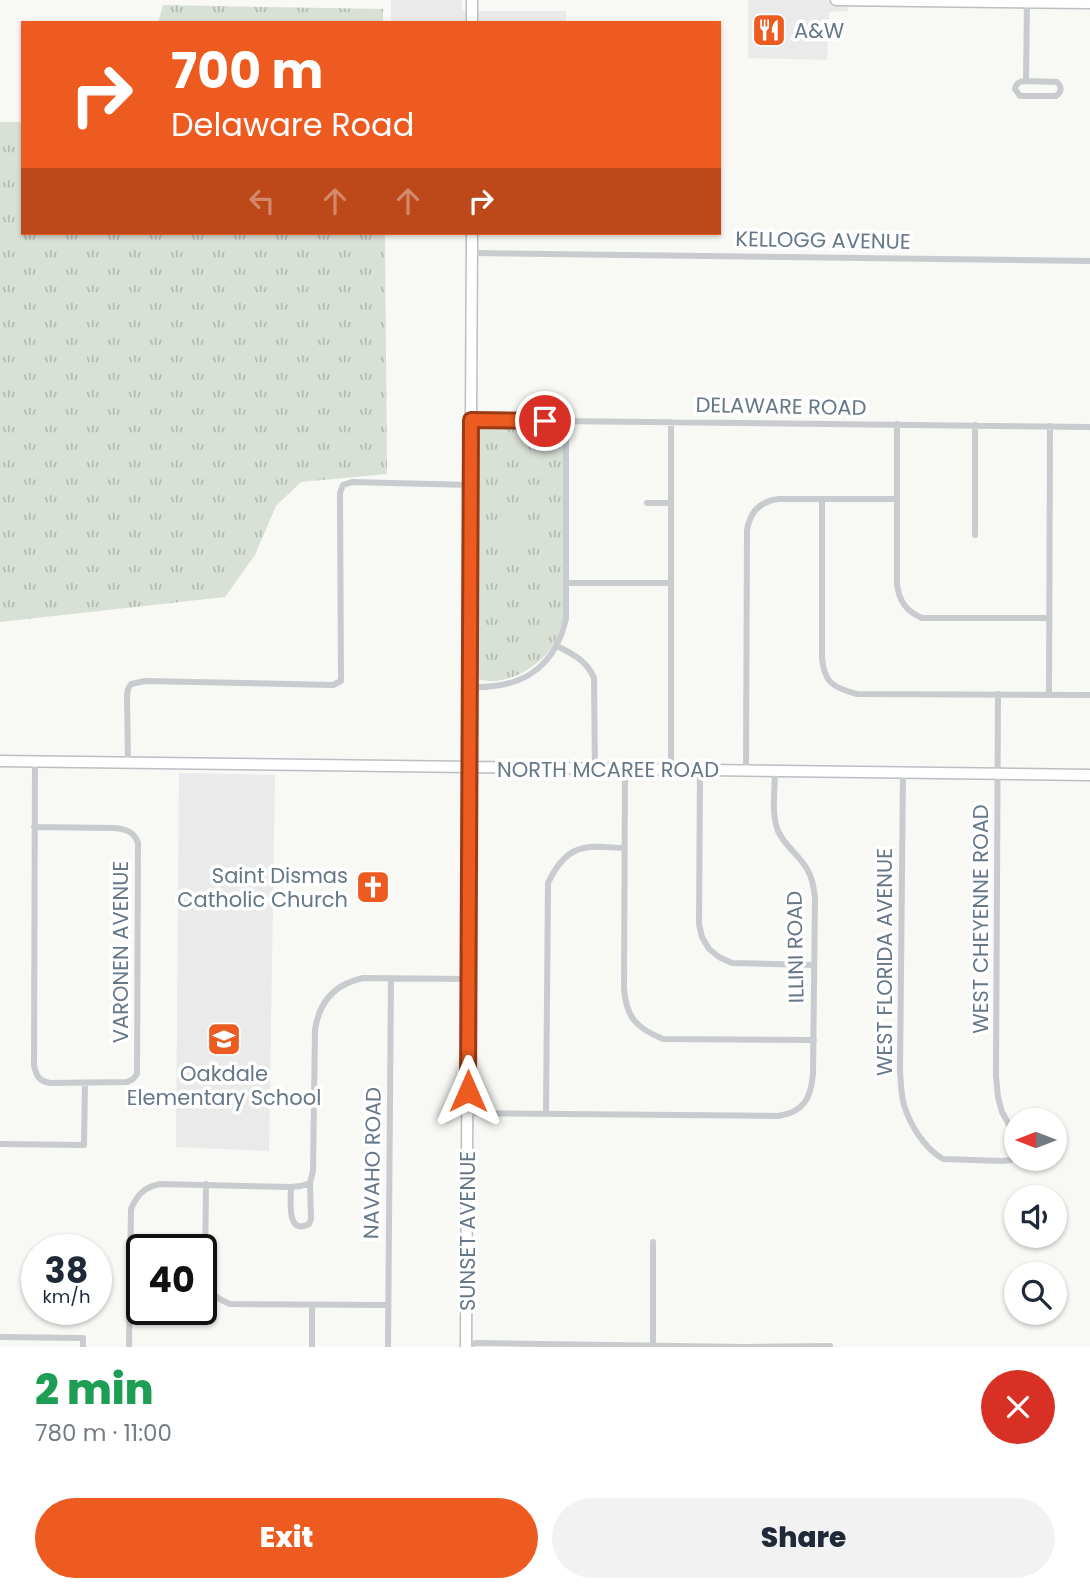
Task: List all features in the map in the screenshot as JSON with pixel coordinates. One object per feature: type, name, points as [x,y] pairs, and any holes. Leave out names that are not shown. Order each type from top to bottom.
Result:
[{"type":"street","points":[[472,0],[472,21]]},
{"type":"street","points":[[836,0],[1090,3]]},
{"type":"street","points":[[1026,81],[1027,2]]},
{"type":"street","points":[[1026,81],[1057,82],[1061,89],[1056,96],[1020,96],[1015,89],[1016,84],[1026,81]]},
{"type":"street","name":"SUNSET AVENUE","points":[[466,1346],[472,235]]},
{"type":"street","name":"KELLOGG AVENUE","points":[[472,253],[1090,261]]},
{"type":"street","name":"DELAWARE ROAD","points":[[471,420],[1090,427]]},
{"type":"street","points":[[470,687],[490,688],[518,682],[541,665],[557,646],[562,635],[566,619],[566,421]]},
{"type":"street","points":[[671,422],[671,769]]},
{"type":"street","points":[[897,424],[897,584],[904,605],[911,613],[922,618],[1049,618]]},
{"type":"street","points":[[975,425],[975,534]]},
{"type":"street","points":[[1049,695],[1050,426]]},
{"type":"street","points":[[128,763],[128,689],[136,682],[333,685],[341,681],[341,488],[346,483],[471,485]]},
{"type":"street","points":[[822,499],[822,668],[834,687],[857,694],[1090,695]]},
{"type":"street","points":[[746,770],[747,530],[751,514],[763,503],[771,500],[897,499]]},
{"type":"street","points":[[647,503],[671,503]]},
{"type":"street","points":[[566,583],[671,583]]},
{"type":"street","points":[[557,646],[584,662],[594,678],[595,769]]},
{"type":"street","name":"WEST CHEYENNE ROAD","points":[[998,694],[996,1076],[998,1097],[1004,1116]]},
{"type":"street","name":"NORTH MCAREE ROAD","points":[[0,761],[1090,775]]},
{"type":"street","points":[[34,827],[35,762]]},
{"type":"street","points":[[625,769],[625,1003],[631,1017],[639,1027],[663,1039],[814,1040]]},
{"type":"street","points":[[700,770],[699,924],[709,949],[732,963],[814,965]]},
{"type":"street","name":"ILLINI ROAD","points":[[546,1114],[778,1116],[787,1115],[806,1102],[810,1095],[813,1074],[813,885],[808,871],[777,829],[775,771]]},
{"type":"street","name":"WEST FLORIDA AVENUE","points":[[903,773],[903,1104],[909,1118],[934,1154],[952,1161],[1004,1161]]},
{"type":"street","name":"VARONEN AVENUE","points":[[34,827],[124,829],[136,837],[137,1074],[127,1083],[50,1083],[42,1082],[35,1073],[34,827]]},
{"type":"street","points":[[468,1113],[546,1114],[548,883],[558,865],[574,852],[584,848],[624,848]]},
{"type":"street","points":[[291,1187],[291,1215],[294,1223],[304,1227],[311,1219],[314,1030],[317,1017],[329,996],[339,987],[363,978],[468,979]]},
{"type":"street","name":"NAVAHO ROAD","points":[[388,1347],[391,978]]},
{"type":"street","points":[[0,1144],[84,1145],[85,1083]]},
{"type":"street","points":[[129,1347],[131,1209],[140,1192],[149,1186],[160,1184],[291,1187],[310,1183]]},
{"type":"street","points":[[206,1184],[205,1273],[207,1285],[219,1300],[230,1304],[388,1305]]},
{"type":"street","points":[[653,1242],[653,1346]]},
{"type":"street","points":[[312,1305],[312,1347]]},
{"type":"street","points":[[0,1337],[83,1338],[83,1347]]},
{"type":"street","points":[[466,1346],[477,1343],[830,1346]]},
{"type":"shaded area","points":[[391,0],[462,0],[462,11],[566,11],[566,21],[391,21]]},
{"type":"shaded area","points":[[748,0],[848,0],[848,11],[829,12],[827,60],[748,58]]},
{"type":"shaded area","name":"Oakdale Elementary School","points":[[179,773],[275,775],[269,1151],[176,1147]]},
{"type":"green space","points":[[163,5],[383,9],[383,21],[159,21]]},
{"type":"green space","points":[[0,122],[21,122],[21,235],[385,235],[387,474],[301,482],[276,506],[255,555],[225,597],[0,622]]},
{"type":"green space","points":[[479,425],[563,426],[563,620],[554,644],[535,665],[516,676],[497,681],[478,679]]},
{"type":"green space","points":[[512,513],[523,517],[530,525],[530,536],[524,546],[512,549],[497,535],[497,527]]},
{"type":"place","name":"A&W","points":[[769,30]]},
{"type":"place","name":"Saint Dismas Catholic Church","points":[[373,887]]},
{"type":"place","name":"Oakdale Elementary School","points":[[224,1039]]},
{"type":"route","points":[[468,1091],[471,420],[545,421]]}]
